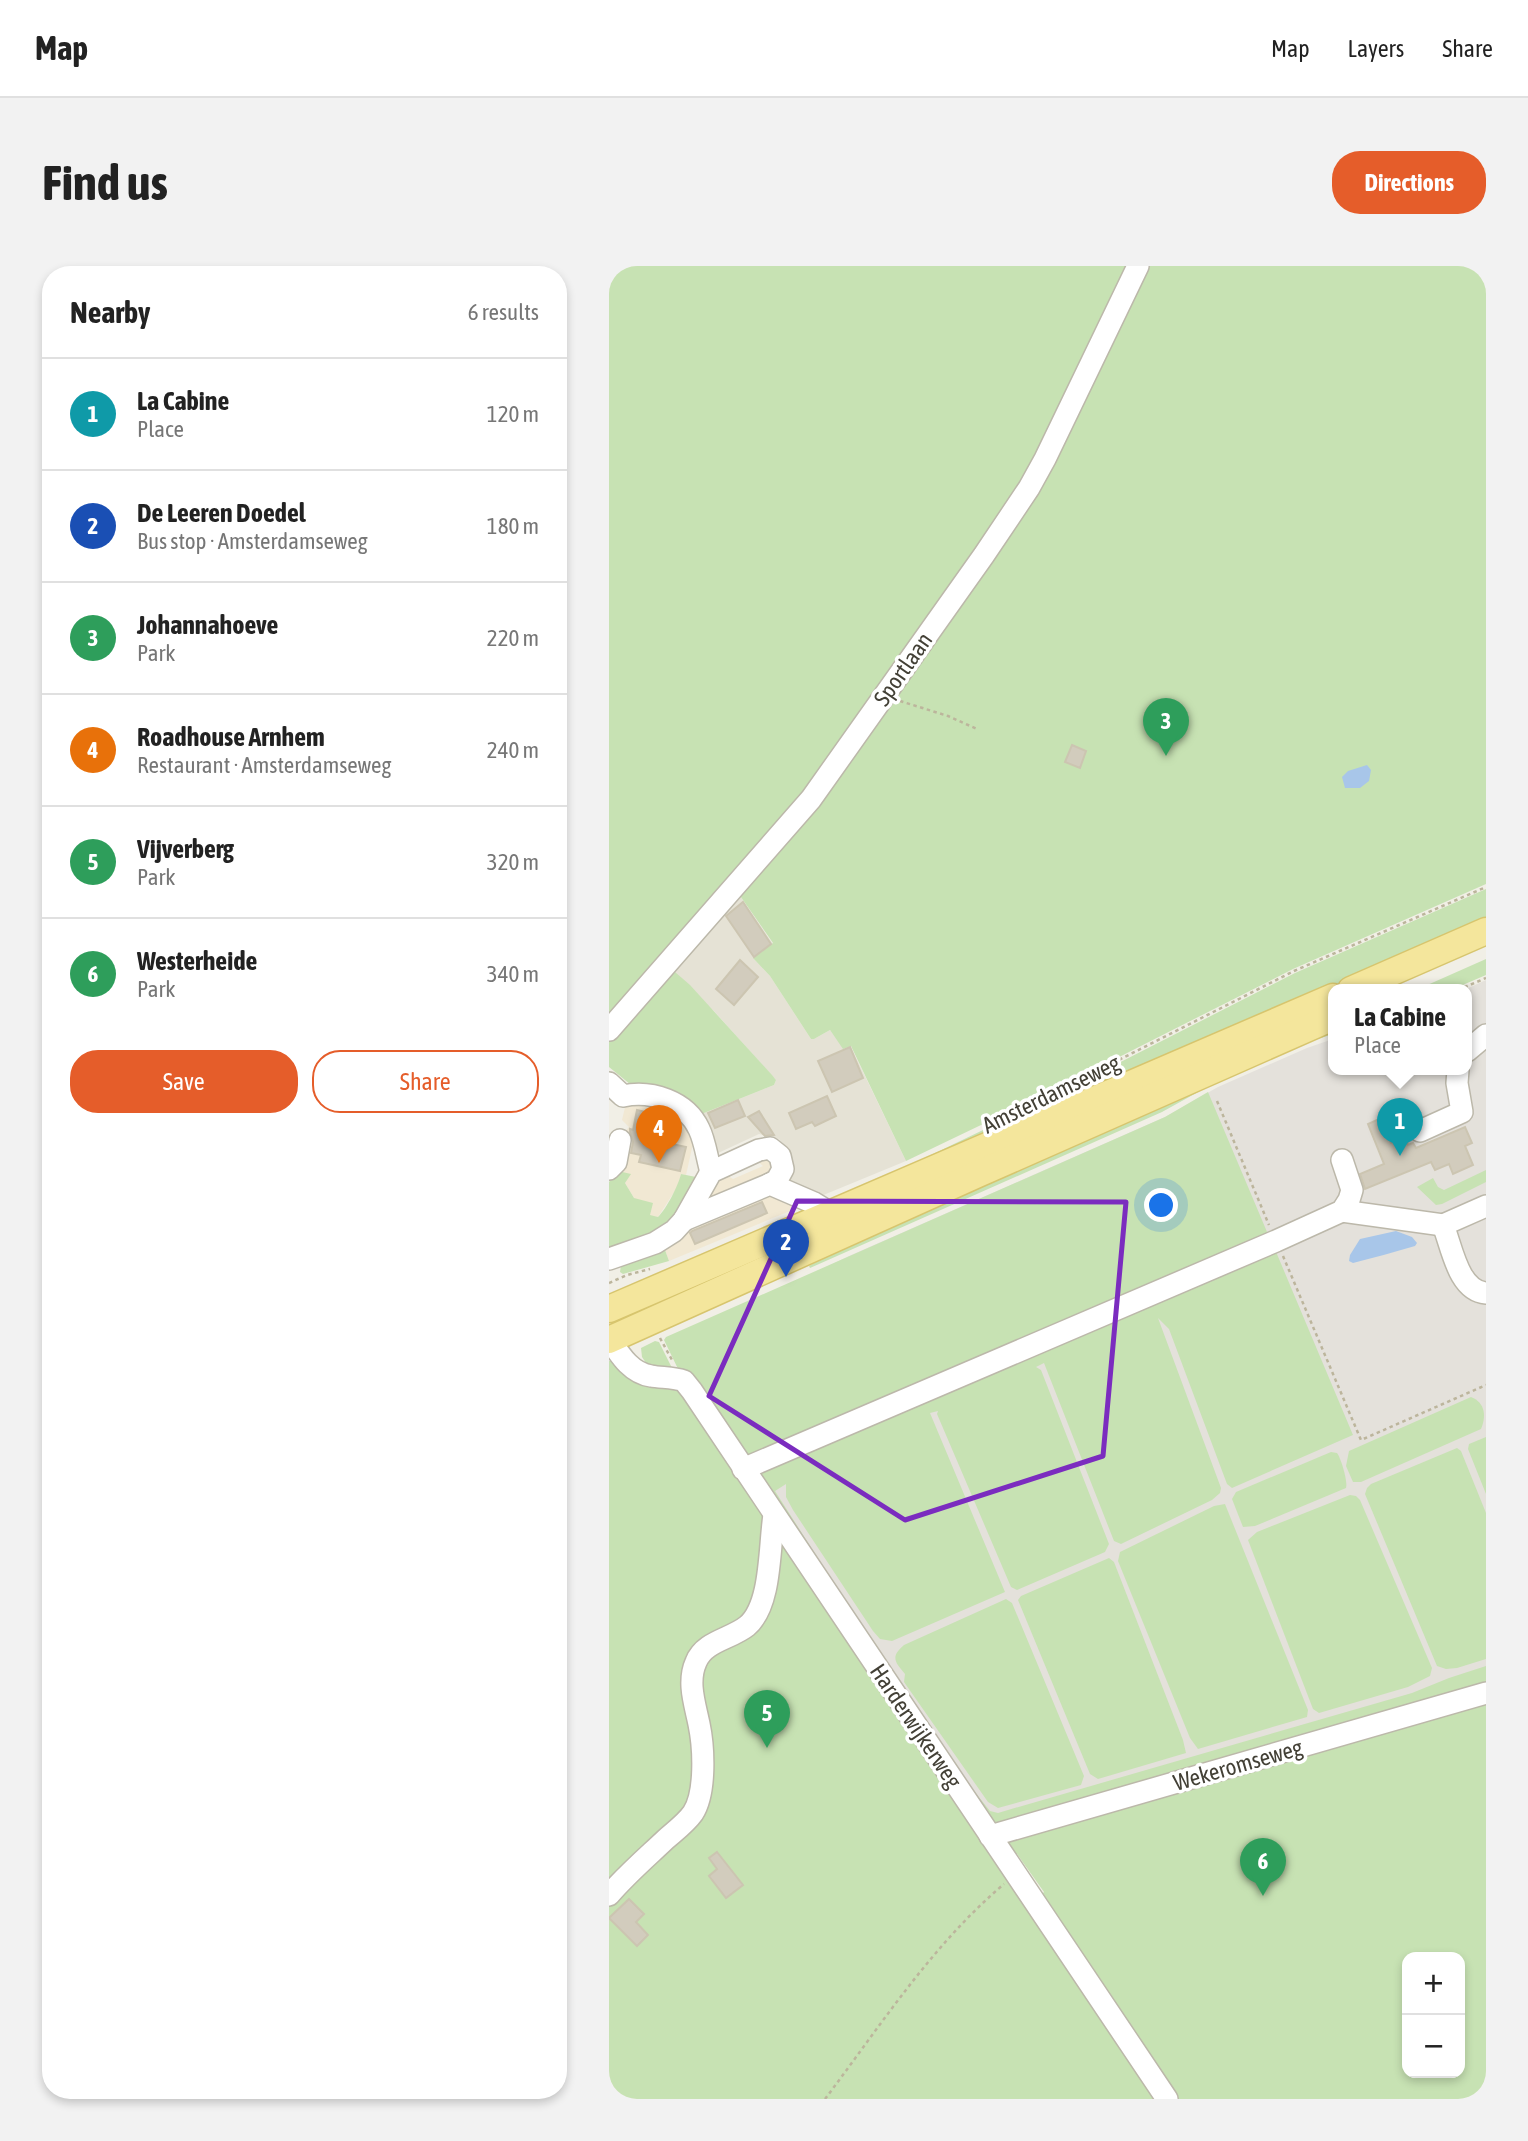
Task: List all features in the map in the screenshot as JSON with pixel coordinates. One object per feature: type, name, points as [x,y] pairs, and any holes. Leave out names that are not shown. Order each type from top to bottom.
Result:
[{"type":"main road","points":[[1365,984],[1486,931]]},
{"type":"main road","points":[[1410,984],[1486,950]]},
{"type":"main road","name":"Amsterdamseweg","points":[[610,1299],[832,1214],[1328,999]]},
{"type":"main road","name":"Amsterdamseweg","points":[[613,1338],[1328,1019]]},
{"type":"main road","points":[[610,1299],[613,1338]]},
{"type":"street","name":"Sportlaan","points":[[609,1031],[794,820],[1029,488],[1138,266]]},
{"type":"street","points":[[1472,1047],[1486,1035]]},
{"type":"street","points":[[1420,1131],[1462,1112],[1457,1090],[1458,1075]]},
{"type":"street","points":[[609,1083],[623,1096],[645,1094],[661,1098],[691,1116],[700,1130],[711,1172]]},
{"type":"street","points":[[609,1169],[616,1162],[619,1140]]},
{"type":"street","points":[[609,1259],[655,1244],[674,1231],[684,1220],[711,1172],[759,1150],[770,1149],[780,1156],[783,1169],[777,1180],[684,1220]]},
{"type":"street","points":[[1342,1160],[1352,1190],[1342,1211]]},
{"type":"street","points":[[770,1184],[814,1202],[832,1214]]},
{"type":"street","points":[[743,1469],[1342,1211],[1443,1225],[1486,1206]]},
{"type":"street","points":[[1443,1225],[1463,1279],[1477,1293],[1486,1293]]},
{"type":"street","name":"Harderwijkerweg","points":[[613,1338],[625,1361],[633,1368],[651,1376],[684,1381],[1167,2099]]},
{"type":"street","points":[[609,1895],[685,1822],[698,1801],[702,1776],[702,1745],[693,1696],[693,1671],[696,1660],[703,1651],[747,1625],[758,1610],[767,1582],[769,1545],[775,1514]]},
{"type":"street","name":"Wekeromseweg","points":[[990,1836],[1486,1693]]},
{"type":"path","points":[[884,696],[948,716],[977,729]]},
{"type":"path","name":"Amsterdamseweg","points":[[1032,1104],[1294,971],[1486,887]]},
{"type":"path","points":[[1217,1101],[1361,1440],[1486,1385]]},
{"type":"path","points":[[610,1299],[627,1275],[650,1269]]},
{"type":"path","points":[[825,2099],[932,1956],[975,1908],[1015,1875]]},
{"type":"highlighted area","points":[[797,1201],[1126,1202],[1103,1456],[905,1520],[709,1396]]},
{"type":"shaded area","points":[[736,890],[773,944],[753,958],[770,976],[811,1039],[830,1030],[843,1048],[850,1045],[906,1161],[821,1196],[788,1180],[788,1151],[779,1139],[759,1134],[716,1154],[699,1115],[774,1085],[776,1080],[714,1011],[670,973]]},
{"type":"shaded area","points":[[1486,980],[1486,1690],[989,1825],[686,1364],[716,1320],[849,1256],[1165,1117],[1218,1087],[1307,1048],[1328,1041],[1328,1075],[1472,1075],[1472,986]]},
{"type":"shaded area","points":[[627,1099],[676,1109],[694,1139],[686,1175],[681,1174],[678,1186],[658,1217],[650,1216],[634,1198],[618,1171],[625,1132],[629,1127],[622,1120]]},
{"type":"shaded area","points":[[763,1154],[774,1163],[771,1172],[785,1204],[791,1202],[795,1209],[669,1261],[665,1250],[722,1172],[733,1179],[763,1166],[753,1157]]},
{"type":"green space","points":[[609,266],[1134,266],[1042,457],[808,796],[609,1024]]},
{"type":"green space","points":[[1142,266],[1486,266],[1486,884],[1293,969],[1052,1091],[906,1161],[851,1046],[843,1049],[830,1030],[811,1039],[770,976],[753,958],[773,943],[736,890],[988,557]]},
{"type":"green space","points":[[1486,889],[1486,923],[1346,984],[1328,984],[1328,992],[1145,1072],[932,1157],[931,1155],[1054,1096],[1295,973]]},
{"type":"green space","points":[[1486,959],[1486,975],[1465,984],[1430,984]]},
{"type":"green space","points":[[675,972],[772,1075],[776,1080],[774,1085],[699,1115],[636,1089],[609,1067],[609,1037],[670,973]]},
{"type":"green space","points":[[1328,1028],[1328,1036],[1218,1081],[1162,1112],[810,1268],[809,1266],[844,1247]]},
{"type":"green space","points":[[1208,1092],[1270,1239],[759,1456],[744,1455],[680,1373],[664,1340],[666,1337],[1165,1117]]},
{"type":"green space","points":[[1486,1170],[1486,1182],[1442,1204],[1436,1205],[1417,1187],[1433,1178],[1438,1187],[1444,1190]]},
{"type":"green space","points":[[618,1171],[631,1174],[625,1183],[634,1198],[653,1203],[650,1215],[658,1217],[672,1197],[681,1174],[696,1177],[670,1226],[609,1250],[609,1182]]},
{"type":"green space","points":[[1274,1247],[1353,1435],[1232,1488],[1227,1484],[1169,1329],[1158,1318],[1221,1488],[1220,1493],[1212,1500],[1121,1544],[1114,1541],[1044,1363],[1036,1367],[1041,1370],[1109,1544],[1105,1552],[1017,1590],[1011,1587],[938,1411],[930,1413],[1005,1592],[892,1641],[880,1639],[873,1631],[793,1510],[786,1497],[786,1484],[775,1491],[966,1781],[990,1811],[998,1813],[1412,1693],[1486,1666],[1486,1690],[999,1830],[758,1473]]},
{"type":"green space","points":[[665,1250],[669,1261],[623,1274],[620,1272],[621,1265]]},
{"type":"green space","points":[[655,1341],[659,1342],[673,1370],[648,1366],[642,1357],[641,1348]]},
{"type":"green space","points":[[614,1360],[677,1385],[1163,2099],[609,2099],[609,1361]]},
{"type":"green space","points":[[1471,1397],[1482,1407],[1484,1420],[1481,1429],[1361,1482],[1353,1482],[1346,1466],[1349,1451]]},
{"type":"green space","points":[[1486,1437],[1486,1494],[1468,1449],[1469,1444]]},
{"type":"green space","points":[[1457,1448],[1461,1451],[1486,1513],[1486,1659],[1446,1669],[1437,1666],[1365,1494],[1371,1484]]},
{"type":"green space","points":[[1331,1452],[1337,1453],[1340,1460],[1346,1488],[1255,1526],[1243,1527],[1232,1499],[1236,1492]]},
{"type":"green space","points":[[1350,1495],[1360,1500],[1432,1668],[1430,1676],[1408,1687],[1319,1713],[1313,1709],[1248,1540],[1257,1532]]},
{"type":"green space","points":[[1225,1504],[1308,1710],[1307,1717],[1198,1749],[1190,1738],[1118,1561],[1120,1552],[1214,1506]]},
{"type":"green space","points":[[1109,1558],[1114,1562],[1186,1753],[1098,1779],[1090,1774],[1018,1600],[1021,1596]]},
{"type":"green space","points":[[1006,1599],[1012,1603],[1084,1776],[1081,1785],[998,1808],[988,1802],[904,1682],[905,1674],[895,1660],[904,1645]]},
{"type":"green space","points":[[1486,1697],[1486,2099],[1172,2099],[1037,1899],[1044,1892],[1017,1854],[1009,1858],[1005,1837]]},
{"type":"water","points":[[1367,765],[1371,770],[1369,781],[1360,788],[1345,788],[1342,777],[1348,771]]},
{"type":"water","points":[[1396,1231],[1412,1237],[1417,1243],[1415,1246],[1353,1263],[1349,1261],[1360,1239]]},
{"type":"building","points":[[1072,745],[1086,751],[1080,768],[1065,762]]},
{"type":"building","points":[[743,902],[771,944],[754,957],[726,916]]},
{"type":"building","points":[[740,960],[758,977],[734,1005],[716,989]]},
{"type":"building","points":[[850,1047],[863,1078],[832,1092],[818,1061]]},
{"type":"building","points":[[827,1096],[836,1116],[815,1126],[812,1122],[796,1129],[789,1113]]},
{"type":"building","points":[[738,1100],[745,1116],[715,1128],[708,1113]]},
{"type":"building","points":[[637,1110],[667,1117],[663,1142],[686,1147],[680,1171],[639,1162],[641,1155],[631,1153],[633,1142],[630,1129],[633,1130]]},
{"type":"building","points":[[759,1111],[774,1135],[765,1136],[748,1117]]},
{"type":"building","points":[[1379,1119],[1391,1143],[1405,1137],[1408,1145],[1413,1143],[1416,1148],[1465,1127],[1472,1143],[1465,1146],[1473,1165],[1453,1174],[1449,1164],[1435,1170],[1431,1162],[1365,1189],[1360,1174],[1384,1164],[1368,1124]]},
{"type":"building","points":[[762,1202],[767,1213],[695,1244],[690,1233],[692,1231]]},
{"type":"building","points":[[717,1852],[743,1885],[726,1898],[709,1876],[717,1869],[709,1858]]},
{"type":"building","points":[[629,1899],[644,1914],[636,1922],[648,1935],[637,1946],[609,1918]]},
{"type":"place","name":"Johannahoeve","points":[[1166,756]]},
{"type":"place","name":"La Cabine","points":[[1400,1156]]},
{"type":"place","name":"Roadhouse Arnhem","points":[[659,1163]]},
{"type":"place","name":"De Leeren Doedel","points":[[786,1277]]},
{"type":"place","name":"Vijverberg","points":[[767,1748]]},
{"type":"place","name":"Westerheide","points":[[1263,1896]]}]
